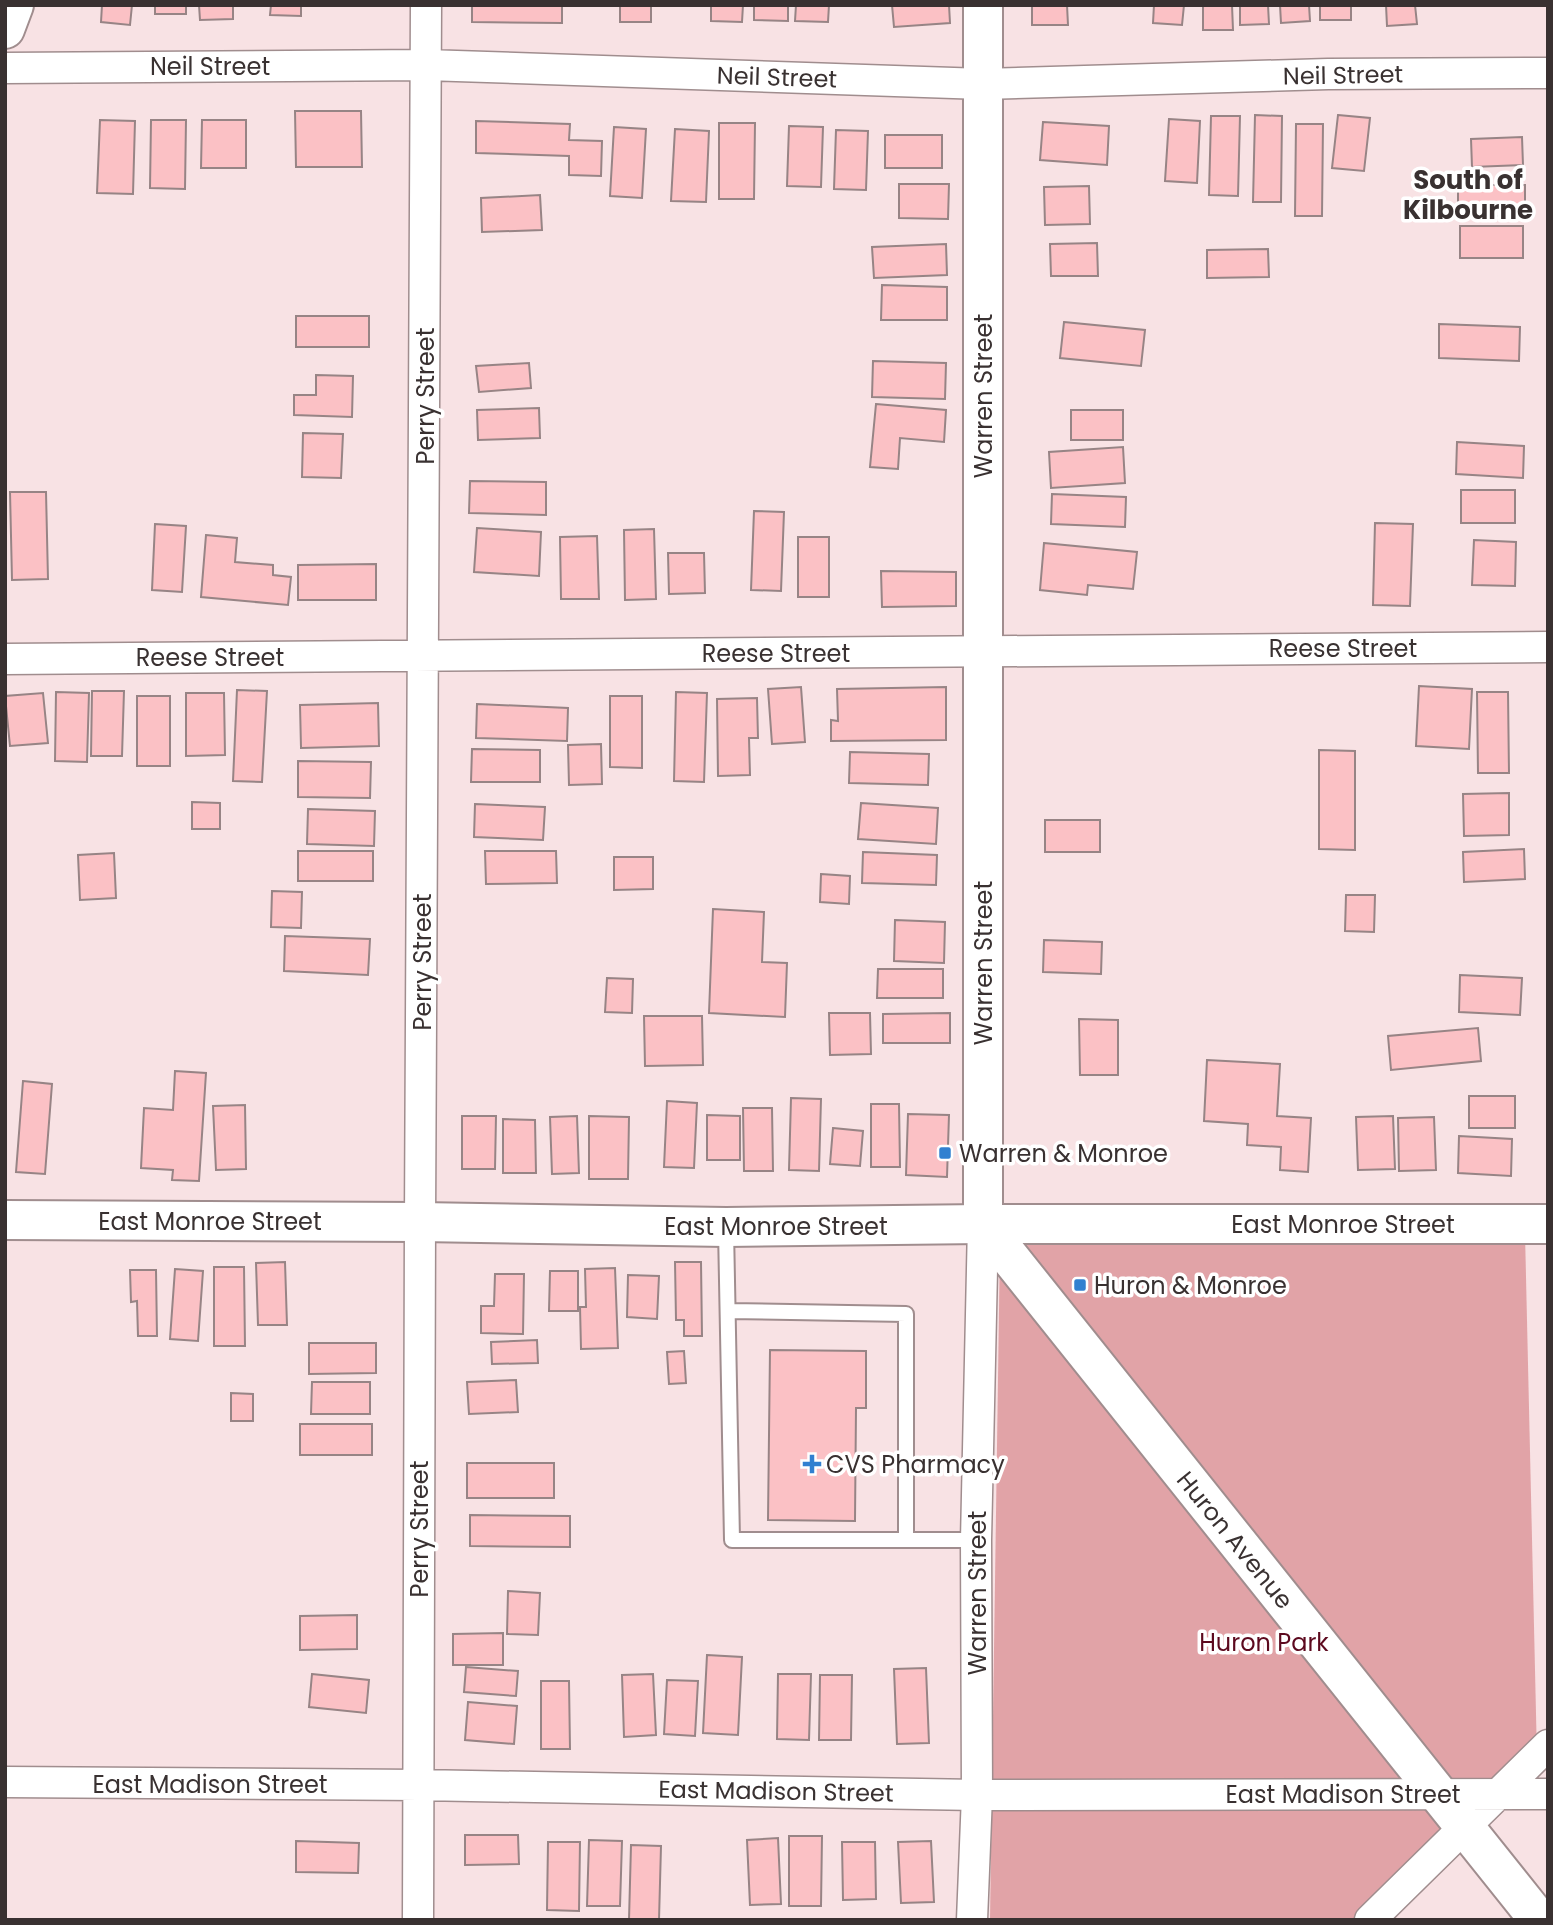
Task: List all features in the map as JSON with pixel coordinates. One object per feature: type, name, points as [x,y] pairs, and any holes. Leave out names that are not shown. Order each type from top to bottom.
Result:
[{"type":"main road","points":[[5,29],[14,5]]},
{"type":"main road","name":"Warren Street","points":[[983,5],[983,1224]]},
{"type":"main road","name":"East Monroe Street","points":[[5,1220],[726,1227],[1548,1224]]},
{"type":"main road","name":"Huron Avenue","points":[[983,1224],[1539,1920]]},
{"type":"street","name":"Perry Street","points":[[418,1920],[426,5]]},
{"type":"street","name":"Neil Street","points":[[5,68],[426,65],[983,84],[1328,74],[1548,73]]},
{"type":"street","name":"Reese Street","points":[[5,659],[1548,647]]},
{"type":"street","name":"Warren Street","points":[[972,1920],[977,1795],[976,1540],[983,1224]]},
{"type":"street","points":[[1370,1920],[1548,1745]]},
{"type":"street","name":"East Madison Street","points":[[5,1782],[419,1785],[977,1795],[1548,1794]]},
{"type":"lane","points":[[726,1227],[732,1540],[976,1540]]},
{"type":"lane","points":[[728,1311],[906,1314],[906,1539]]},
{"type":"green space","name":"Huron Park","points":[[1525,1233],[1537,1757],[1364,1920],[990,1920],[1000,1243]]},
{"type":"building","points":[[102,5],[132,5],[130,25],[101,22]]},
{"type":"building","points":[[155,5],[186,5],[186,14],[155,14]]},
{"type":"building","points":[[199,5],[233,5],[233,19],[200,20]]},
{"type":"building","points":[[271,5],[301,5],[301,16],[270,15]]},
{"type":"building","points":[[472,5],[562,5],[562,23],[472,22]]},
{"type":"building","points":[[620,5],[651,5],[651,22],[620,22]]},
{"type":"building","points":[[711,5],[743,5],[742,22],[711,21]]},
{"type":"building","points":[[754,5],[788,5],[788,21],[754,20]]},
{"type":"building","points":[[796,5],[829,5],[828,22],[795,21]]},
{"type":"building","points":[[892,5],[949,5],[950,23],[894,27]]},
{"type":"building","points":[[1032,5],[1067,5],[1068,25],[1032,25]]},
{"type":"building","points":[[1154,5],[1184,5],[1182,25],[1153,23]]},
{"type":"building","points":[[1203,5],[1232,5],[1233,30],[1203,30]]},
{"type":"building","points":[[1240,5],[1268,5],[1269,24],[1240,25]]},
{"type":"building","points":[[1280,5],[1309,5],[1310,21],[1281,23]]},
{"type":"building","points":[[1320,5],[1351,5],[1351,20],[1320,20]]},
{"type":"building","points":[[1386,5],[1415,5],[1417,24],[1387,26]]},
{"type":"building","points":[[295,111],[361,111],[362,167],[296,167]]},
{"type":"building","points":[[1255,115],[1282,116],[1281,202],[1253,202]]},
{"type":"building","points":[[1338,115],[1370,118],[1364,171],[1332,168]]},
{"type":"building","points":[[1211,116],[1240,116],[1238,196],[1209,195]]},
{"type":"building","points":[[1169,119],[1200,121],[1197,183],[1165,181]]},
{"type":"building","points":[[100,120],[135,121],[133,194],[97,193]]},
{"type":"building","points":[[151,120],[186,120],[185,189],[150,188]]},
{"type":"building","points":[[202,120],[246,120],[246,168],[201,168]]},
{"type":"building","points":[[476,121],[570,124],[569,140],[602,141],[601,176],[569,175],[569,156],[476,153]]},
{"type":"building","points":[[1043,122],[1109,126],[1107,165],[1040,160]]},
{"type":"building","points":[[719,123],[755,123],[754,199],[719,199]]},
{"type":"building","points":[[1296,124],[1323,124],[1322,216],[1295,216]]},
{"type":"building","points":[[789,126],[823,127],[821,187],[787,186]]},
{"type":"building","points":[[614,127],[646,129],[642,198],[610,196]]},
{"type":"building","points":[[675,129],[709,131],[706,202],[671,201]]},
{"type":"building","points":[[836,130],[868,131],[866,190],[834,189]]},
{"type":"building","points":[[885,135],[942,135],[942,168],[885,168]]},
{"type":"building","points":[[1522,137],[1523,165],[1472,167],[1471,139]]},
{"type":"building","points":[[899,184],[949,184],[948,219],[899,218]]},
{"type":"building","points":[[1458,185],[1525,185],[1525,216],[1458,216]]},
{"type":"building","points":[[1089,186],[1090,224],[1045,225],[1044,187]]},
{"type":"building","points":[[540,195],[542,230],[482,232],[481,198]]},
{"type":"building","points":[[1460,226],[1523,226],[1523,258],[1460,258]]},
{"type":"building","points":[[1097,243],[1098,276],[1051,276],[1050,244]]},
{"type":"building","points":[[946,244],[947,275],[874,278],[872,247]]},
{"type":"building","points":[[1268,249],[1269,277],[1207,278],[1207,250]]},
{"type":"building","points":[[882,285],[947,287],[947,320],[881,320]]},
{"type":"building","points":[[296,316],[369,316],[369,347],[296,347]]},
{"type":"building","points":[[1064,322],[1145,330],[1141,366],[1060,358]]},
{"type":"building","points":[[1439,324],[1520,327],[1519,361],[1439,358]]},
{"type":"building","points":[[873,361],[946,363],[945,399],[872,397]]},
{"type":"building","points":[[529,363],[531,388],[479,392],[476,366]]},
{"type":"building","points":[[316,375],[353,376],[352,417],[294,415],[294,395],[316,395]]},
{"type":"building","points":[[876,404],[946,410],[944,442],[900,438],[898,469],[870,467]]},
{"type":"building","points":[[539,408],[540,438],[478,440],[477,410]]},
{"type":"building","points":[[1071,410],[1123,410],[1123,440],[1071,440]]},
{"type":"building","points":[[303,433],[343,434],[341,478],[302,477]]},
{"type":"building","points":[[1457,442],[1524,446],[1523,478],[1456,474]]},
{"type":"building","points":[[1123,447],[1125,483],[1051,488],[1049,452]]},
{"type":"building","points":[[470,481],[546,482],[546,515],[469,513]]},
{"type":"building","points":[[1461,490],[1515,490],[1515,523],[1461,523]]},
{"type":"building","points":[[10,492],[46,492],[48,579],[12,580]]},
{"type":"building","points":[[1052,494],[1126,497],[1125,527],[1051,524]]},
{"type":"building","points":[[754,511],[784,512],[781,591],[751,590]]},
{"type":"building","points":[[1375,523],[1413,524],[1410,606],[1373,605]]},
{"type":"building","points":[[155,524],[186,526],[182,592],[152,590]]},
{"type":"building","points":[[477,528],[541,532],[539,576],[474,572]]},
{"type":"building","points":[[654,529],[656,599],[625,600],[624,530]]},
{"type":"building","points":[[206,535],[237,538],[235,562],[273,565],[273,575],[291,577],[288,605],[201,597]]},
{"type":"building","points":[[597,536],[599,599],[561,599],[560,537]]},
{"type":"building","points":[[798,537],[829,537],[829,597],[798,597]]},
{"type":"building","points":[[1474,540],[1516,542],[1515,586],[1472,585]]},
{"type":"building","points":[[1044,543],[1137,552],[1133,589],[1088,585],[1087,595],[1040,590]]},
{"type":"building","points":[[668,553],[704,553],[705,593],[669,594]]},
{"type":"building","points":[[376,564],[376,600],[298,600],[298,565]]},
{"type":"building","points":[[881,571],[956,572],[956,606],[882,607]]},
{"type":"building","points":[[1419,686],[1472,689],[1469,749],[1416,746]]},
{"type":"building","points":[[801,687],[805,742],[772,744],[768,689]]},
{"type":"building","points":[[946,687],[946,740],[831,741],[831,720],[838,721],[837,689]]},
{"type":"building","points":[[237,690],[267,691],[262,782],[233,781]]},
{"type":"building","points":[[92,691],[124,691],[122,756],[91,756]]},
{"type":"building","points":[[56,692],[89,693],[87,762],[55,761]]},
{"type":"building","points":[[676,692],[707,693],[704,782],[674,781]]},
{"type":"building","points":[[1477,692],[1508,692],[1509,773],[1478,773]]},
{"type":"building","points":[[43,693],[48,743],[10,746],[5,696]]},
{"type":"building","points":[[186,693],[224,693],[225,755],[186,756]]},
{"type":"building","points":[[137,696],[170,696],[170,766],[137,766]]},
{"type":"building","points":[[610,696],[642,696],[642,768],[610,767]]},
{"type":"building","points":[[757,698],[758,738],[749,738],[750,775],[718,776],[717,699]]},
{"type":"building","points":[[378,703],[379,746],[301,748],[300,705]]},
{"type":"building","points":[[477,704],[568,708],[567,741],[476,738]]},
{"type":"building","points":[[601,744],[602,784],[569,785],[568,745]]},
{"type":"building","points":[[472,749],[540,750],[540,782],[471,782]]},
{"type":"building","points":[[1319,750],[1355,751],[1355,850],[1319,849]]},
{"type":"building","points":[[850,752],[929,754],[928,785],[849,783]]},
{"type":"building","points":[[298,761],[371,762],[370,798],[298,797]]},
{"type":"building","points":[[1509,793],[1509,835],[1464,836],[1463,794]]},
{"type":"building","points":[[192,802],[220,803],[220,829],[192,829]]},
{"type":"building","points":[[861,803],[938,808],[936,844],[858,839]]},
{"type":"building","points":[[475,804],[545,807],[543,840],[474,837]]},
{"type":"building","points":[[308,809],[375,811],[374,846],[307,844]]},
{"type":"building","points":[[1045,820],[1100,820],[1100,852],[1045,852]]},
{"type":"building","points":[[1524,849],[1525,879],[1464,882],[1463,852]]},
{"type":"building","points":[[298,851],[373,851],[373,881],[298,881]]},
{"type":"building","points":[[485,851],[556,851],[557,883],[486,884]]},
{"type":"building","points":[[863,852],[937,855],[936,885],[862,883]]},
{"type":"building","points":[[114,853],[116,898],[80,900],[78,855]]},
{"type":"building","points":[[614,857],[653,857],[653,889],[614,890]]},
{"type":"building","points":[[821,874],[850,876],[849,904],[820,902]]},
{"type":"building","points":[[272,891],[302,892],[301,928],[271,927]]},
{"type":"building","points":[[1346,895],[1375,895],[1374,932],[1345,931]]},
{"type":"building","points":[[713,909],[764,912],[762,962],[787,963],[785,1017],[709,1013]]},
{"type":"building","points":[[895,920],[945,922],[944,963],[894,961]]},
{"type":"building","points":[[285,936],[370,939],[368,975],[284,971]]},
{"type":"building","points":[[1044,940],[1102,942],[1101,974],[1043,972]]},
{"type":"building","points":[[878,969],[943,969],[943,998],[877,998]]},
{"type":"building","points":[[1460,975],[1522,978],[1520,1015],[1459,1012]]},
{"type":"building","points":[[607,978],[633,979],[632,1013],[605,1012]]},
{"type":"building","points":[[829,1013],[870,1013],[871,1054],[830,1055]]},
{"type":"building","points":[[950,1013],[950,1043],[883,1043],[883,1014]]},
{"type":"building","points":[[644,1016],[702,1016],[703,1065],[645,1066]]},
{"type":"building","points":[[1079,1019],[1118,1020],[1118,1075],[1080,1075]]},
{"type":"building","points":[[1478,1028],[1481,1061],[1391,1070],[1388,1036]]},
{"type":"building","points":[[1207,1060],[1280,1064],[1277,1116],[1311,1118],[1308,1172],[1280,1170],[1281,1147],[1247,1145],[1248,1124],[1204,1121]]},
{"type":"building","points":[[175,1071],[206,1073],[199,1181],[172,1180],[173,1170],[141,1168],[144,1108],[173,1110]]},
{"type":"building","points":[[23,1081],[52,1084],[45,1174],[16,1172]]},
{"type":"building","points":[[1469,1096],[1515,1096],[1515,1128],[1469,1128]]},
{"type":"building","points":[[791,1098],[821,1099],[819,1171],[789,1170]]},
{"type":"building","points":[[667,1101],[697,1103],[694,1168],[664,1167]]},
{"type":"building","points":[[871,1104],[899,1104],[900,1167],[871,1167]]},
{"type":"building","points":[[245,1105],[246,1169],[216,1170],[213,1106]]},
{"type":"building","points":[[743,1108],[772,1108],[773,1171],[744,1171]]},
{"type":"building","points":[[908,1114],[949,1115],[947,1177],[906,1175]]},
{"type":"building","points":[[707,1115],[740,1116],[740,1160],[707,1160]]},
{"type":"building","points":[[462,1116],[496,1116],[495,1169],[462,1169]]},
{"type":"building","points":[[577,1116],[579,1173],[552,1174],[550,1117]]},
{"type":"building","points":[[589,1116],[629,1117],[628,1179],[589,1179]]},
{"type":"building","points":[[1393,1116],[1395,1169],[1358,1170],[1356,1117]]},
{"type":"building","points":[[1434,1117],[1436,1170],[1399,1171],[1398,1118]]},
{"type":"building","points":[[503,1119],[535,1120],[536,1173],[503,1173]]},
{"type":"building","points":[[833,1128],[863,1131],[860,1166],[830,1164]]},
{"type":"building","points":[[1459,1136],[1512,1139],[1511,1176],[1458,1173]]},
{"type":"building","points":[[285,1262],[287,1325],[258,1325],[256,1263]]},
{"type":"building","points":[[675,1262],[701,1262],[702,1336],[684,1336],[684,1320],[676,1320]]},
{"type":"building","points":[[214,1267],[244,1267],[245,1346],[214,1346]]},
{"type":"building","points":[[615,1268],[618,1348],[581,1349],[580,1307],[586,1307],[585,1269]]},
{"type":"building","points":[[175,1269],[203,1271],[198,1341],[170,1339]]},
{"type":"building","points":[[130,1270],[156,1270],[157,1336],[138,1336],[137,1301],[131,1302]]},
{"type":"building","points":[[550,1271],[578,1271],[578,1311],[549,1311]]},
{"type":"building","points":[[495,1274],[524,1274],[523,1334],[481,1333],[481,1306],[494,1306]]},
{"type":"building","points":[[628,1275],[659,1276],[657,1319],[627,1317]]},
{"type":"building","points":[[537,1340],[538,1363],[492,1364],[491,1342]]},
{"type":"building","points":[[309,1343],[376,1343],[376,1373],[309,1374]]},
{"type":"building","name":"CVS Pharmacy","points":[[770,1350],[866,1351],[866,1408],[856,1408],[855,1521],[768,1520]]},
{"type":"building","points":[[684,1351],[686,1383],[669,1384],[667,1352]]},
{"type":"building","points":[[516,1380],[518,1412],[469,1414],[467,1382]]},
{"type":"building","points":[[312,1382],[370,1382],[370,1414],[311,1414]]},
{"type":"building","points":[[231,1393],[253,1394],[253,1421],[231,1421]]},
{"type":"building","points":[[300,1424],[372,1424],[372,1455],[300,1455]]},
{"type":"building","points":[[467,1463],[554,1463],[554,1498],[467,1498]]},
{"type":"building","points":[[470,1515],[570,1516],[570,1547],[470,1546]]},
{"type":"building","points":[[508,1591],[540,1593],[538,1635],[507,1634]]},
{"type":"building","points":[[357,1615],[357,1649],[300,1650],[300,1616]]},
{"type":"building","points":[[503,1633],[503,1665],[453,1665],[453,1634]]},
{"type":"building","points":[[707,1655],[742,1657],[738,1735],[703,1733]]},
{"type":"building","points":[[466,1667],[518,1671],[516,1696],[464,1692]]},
{"type":"building","points":[[926,1668],[929,1743],[897,1744],[894,1669]]},
{"type":"building","points":[[312,1674],[369,1680],[366,1713],[309,1707]]},
{"type":"building","points":[[653,1674],[656,1735],[624,1737],[622,1675]]},
{"type":"building","points":[[778,1674],[811,1674],[809,1740],[777,1739]]},
{"type":"building","points":[[820,1675],[852,1675],[851,1740],[819,1740]]},
{"type":"building","points":[[667,1680],[698,1681],[695,1736],[664,1734]]},
{"type":"building","points":[[541,1681],[569,1681],[570,1749],[541,1749]]},
{"type":"building","points":[[468,1702],[517,1706],[514,1744],[465,1740]]},
{"type":"building","points":[[465,1835],[518,1835],[519,1864],[465,1865]]},
{"type":"building","points":[[789,1836],[822,1836],[821,1906],[789,1906]]},
{"type":"building","points":[[778,1838],[781,1904],[750,1905],[747,1840]]},
{"type":"building","points":[[589,1840],[622,1841],[620,1906],[587,1906]]},
{"type":"building","points":[[296,1841],[359,1843],[358,1873],[296,1872]]},
{"type":"building","points":[[931,1841],[934,1902],[901,1903],[898,1842]]},
{"type":"building","points":[[548,1842],[580,1842],[579,1911],[547,1910]]},
{"type":"building","points":[[842,1842],[875,1842],[876,1899],[843,1900]]},
{"type":"building","points":[[631,1845],[661,1846],[659,1920],[629,1920]]},
{"type":"place","name":"Warren & Monroe","points":[[945,1153]]},
{"type":"place","name":"Huron & Monroe","points":[[1080,1285]]},
{"type":"place","name":"CVS Pharmacy","points":[[812,1464]]},
{"type":"district","name":"South of Kilbourne","points":[[1468,195]]}]
